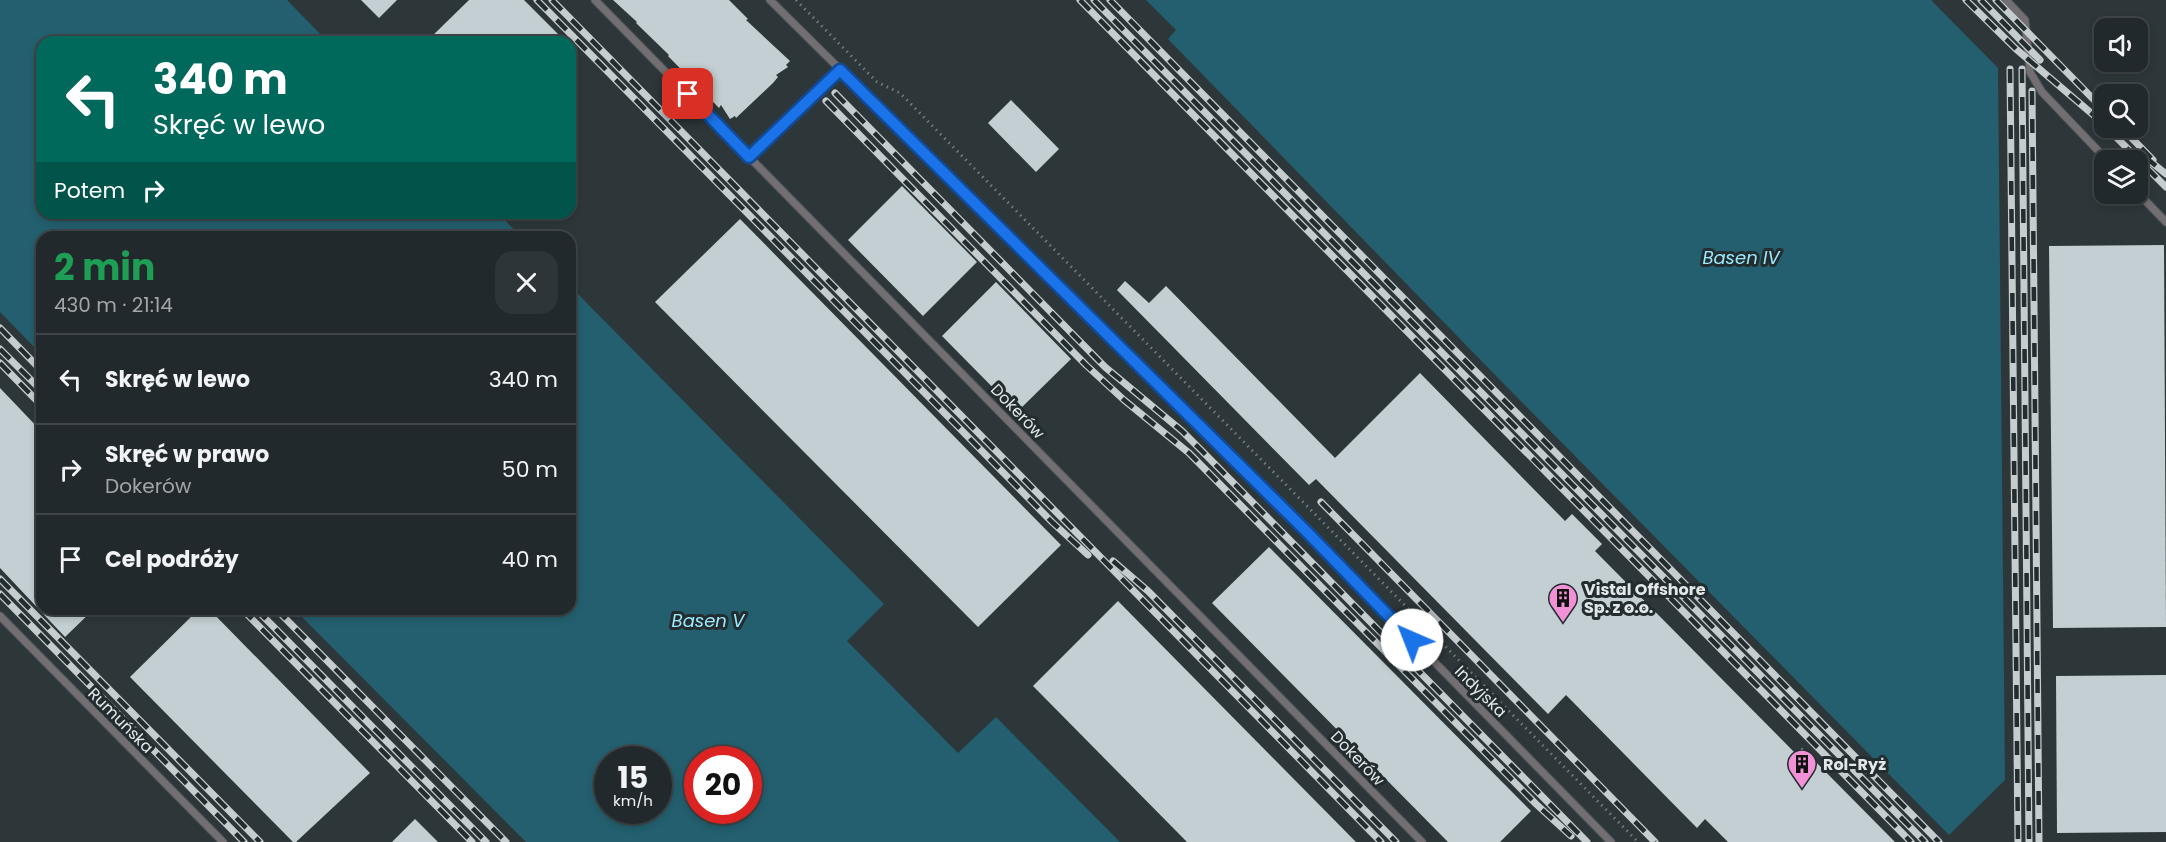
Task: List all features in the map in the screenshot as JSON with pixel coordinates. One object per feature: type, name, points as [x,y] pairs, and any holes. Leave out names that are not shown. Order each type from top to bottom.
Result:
[{"type":"lane","name":"Dokerów","points":[[595,0],[1422,842]]},
{"type":"lane","name":"Indyjska","points":[[770,0],[1305,530],[1611,842]]},
{"type":"lane","points":[[2006,0],[2025,20],[2030,72],[2042,92],[2097,150]]},
{"type":"lane","points":[[749,157],[840,70]]},
{"type":"lane","points":[[2148,203],[2166,222]]},
{"type":"lane","name":"Rumuńska","points":[[0,616],[223,842]]},
{"type":"path","points":[[796,0],[877,82],[900,93],[908,101],[1638,842]]},
{"type":"water","points":[[0,0],[287,0],[322,36],[36,36],[36,219],[504,219],[515,231],[36,231],[36,349],[0,312]]},
{"type":"water","name":"Basen IV","points":[[1146,0],[1931,0],[1998,68],[2005,780],[1949,835],[1500,380],[1168,39],[1176,30]]},
{"type":"water","name":"Basen V","points":[[576,292],[884,604],[847,641],[958,753],[996,717],[1120,842],[526,842],[300,615],[576,615]]},
{"type":"building","points":[[361,0],[397,0],[379,18]]},
{"type":"building","points":[[469,0],[524,0],[558,34],[556,36],[432,36]]},
{"type":"building","points":[[613,0],[729,0],[748,19],[746,20],[790,61],[786,65],[788,67],[776,75],[778,77],[773,83],[736,118],[735,116],[730,119],[721,105],[719,108]]},
{"type":"building","points":[[1011,100],[1059,149],[1036,172],[988,123]]},
{"type":"building","points":[[902,186],[977,262],[923,316],[848,240]]},
{"type":"building","points":[[740,219],[1061,545],[978,627],[655,302]]},
{"type":"building","points":[[2164,245],[2166,627],[2053,628],[2049,246]]},
{"type":"building","name":"Vistal Offshore Sp. z o.o.","points":[[1125,281],[1149,303],[1166,286],[1335,458],[1420,373],[1565,521],[1572,514],[1602,544],[1595,551],[1796,754],[1802,748],[1895,842],[1728,842],[1705,819],[1697,828],[1566,695],[1548,714],[1316,479],[1309,485],[1117,290]]},
{"type":"building","points":[[996,282],[1071,359],[1017,412],[942,336]]},
{"type":"building","points":[[0,388],[36,426],[36,606],[0,568]]},
{"type":"building","points":[[1269,547],[1531,811],[1500,842],[1448,842],[1212,603]]},
{"type":"building","points":[[1118,601],[1356,842],[1187,842],[1033,686]]},
{"type":"building","points":[[44,615],[88,615],[65,637]]},
{"type":"building","points":[[193,615],[215,615],[370,773],[296,842],[293,842],[130,677]]},
{"type":"building","points":[[2166,675],[2166,832],[2057,833],[2056,676]]},
{"type":"building","points":[[415,819],[438,842],[392,842]]},
{"type":"railway","points":[[537,0],[573,36]]},
{"type":"railway","points":[[552,0],[1381,842]]},
{"type":"railway","points":[[1080,0],[1911,842]]},
{"type":"railway","points":[[1094,0],[1925,842]]},
{"type":"railway","points":[[1110,0],[1939,842]]},
{"type":"railway","points":[[1966,0],[2016,49],[2094,115]]},
{"type":"railway","points":[[1981,0],[2040,60]]},
{"type":"railway","points":[[1996,0],[2094,100]]},
{"type":"railway","points":[[576,40],[1052,522],[1088,555]]},
{"type":"railway","points":[[2010,69],[2018,842]]},
{"type":"railway","points":[[2022,69],[2029,842]]},
{"type":"railway","points":[[2032,91],[2039,842]]},
{"type":"railway","points":[[835,93],[1105,367],[1182,431],[1587,842]]},
{"type":"railway","points":[[826,101],[1086,365],[1124,400],[1189,453],[1536,804],[1571,836]]},
{"type":"railway","points":[[2117,138],[2166,187]]},
{"type":"railway","points":[[2132,138],[2153,160]]},
{"type":"railway","points":[[2148,159],[2166,174]]},
{"type":"railway","points":[[0,328],[36,365]]},
{"type":"railway","points":[[0,349],[36,385]]},
{"type":"railway","points":[[0,363],[36,400]]},
{"type":"railway","points":[[1321,502],[1655,842]]},
{"type":"railway","points":[[1113,561],[1148,591],[1396,842]]},
{"type":"railway","points":[[0,579],[260,842]]},
{"type":"railway","points":[[0,594],[244,842]]},
{"type":"railway","points":[[248,615],[472,842]]},
{"type":"railway","points":[[262,615],[486,842]]},
{"type":"railway","points":[[282,615],[506,842]]},
{"type":"place","name":"Vistal Offshore Sp. z o.o.","points":[[1563,624]]},
{"type":"place","name":"Rol-Ryż","points":[[1802,790]]},
{"type":"route","points":[[688,94],[749,157],[840,70],[1305,530],[1412,640]]}]
